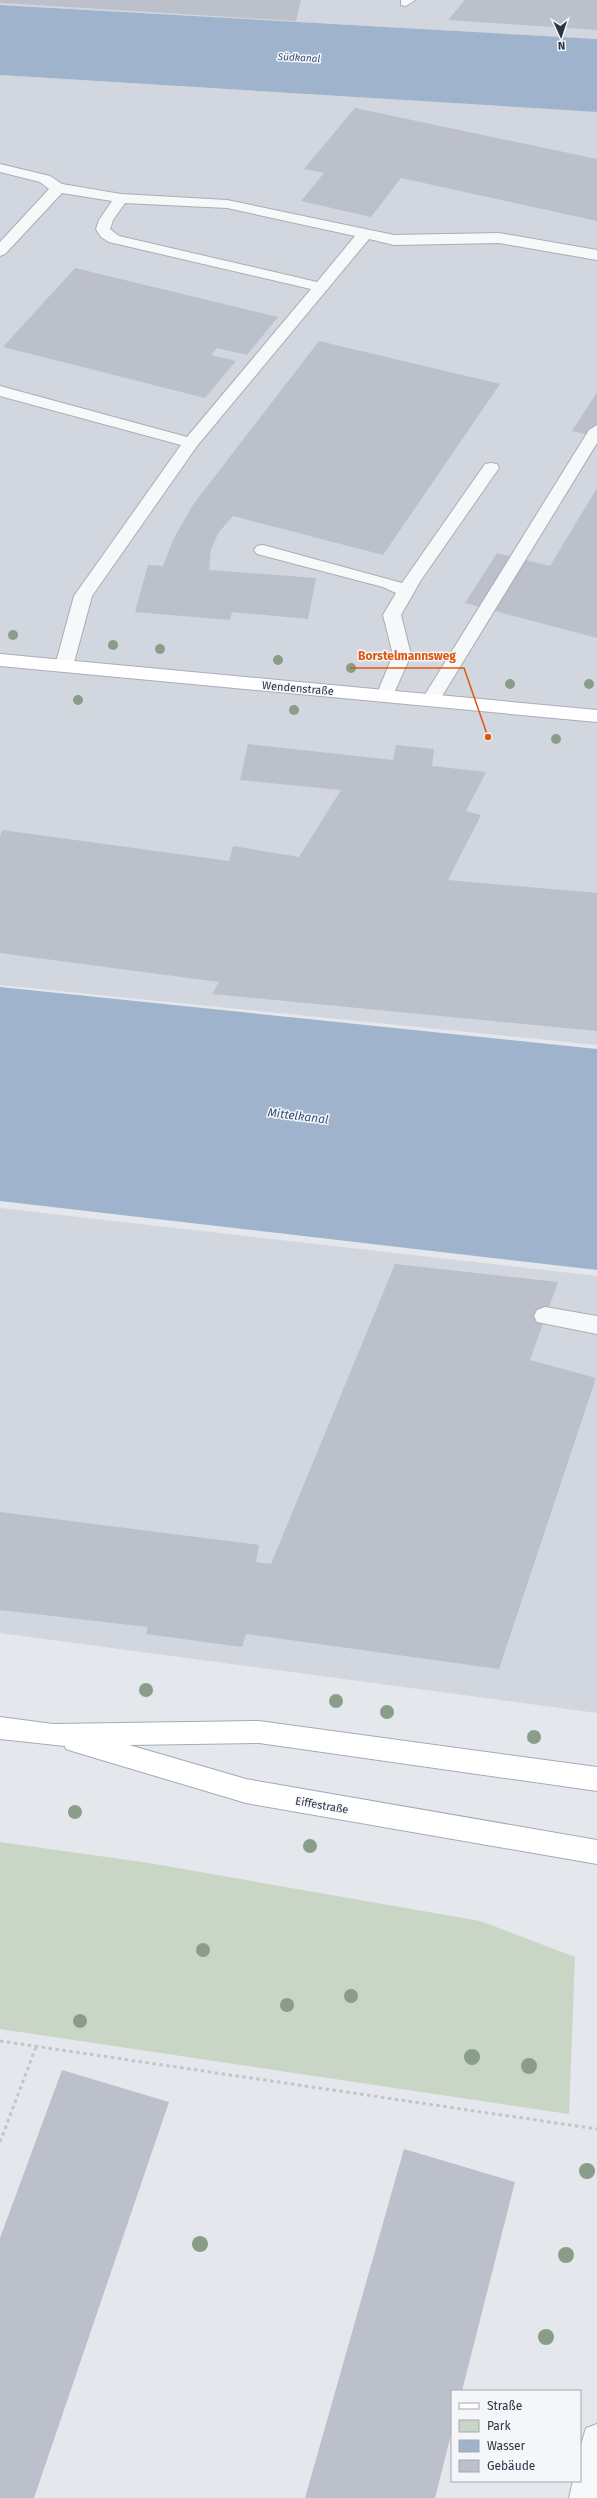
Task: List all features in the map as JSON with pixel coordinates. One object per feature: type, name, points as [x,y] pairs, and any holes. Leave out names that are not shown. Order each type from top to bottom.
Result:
[{"type":"main road","name":"Wendenstraße","points":[[0,660],[597,716]]},
{"type":"main road","name":"Eiffestraße","points":[[0,1728],[53,1735],[258,1732],[597,1779]]},
{"type":"main road","name":"Eiffestraße","points":[[53,1735],[246,1791],[597,1852]]},
{"type":"street","points":[[0,168],[45,179],[58,188],[121,198],[227,204],[394,240],[499,238],[597,255]]},
{"type":"street","points":[[0,251],[58,188]]},
{"type":"street","points":[[121,198],[106,220],[103,229],[106,234],[114,239],[321,288]]},
{"type":"street","points":[[64,666],[83,596],[191,443],[365,234]]},
{"type":"street","points":[[0,391],[191,443]]},
{"type":"street","points":[[430,701],[597,430]]},
{"type":"street","points":[[385,696],[402,654],[392,615],[406,591],[491,468]]},
{"type":"street","points":[[264,550],[389,583],[406,591]]},
{"type":"street","points":[[545,1316],[597,1325]]},
{"type":"street","points":[[584,2498],[597,2439]]},
{"type":"path","points":[[0,2041],[597,2129]]},
{"type":"path","points":[[0,2142],[36,2047]]},
{"type":"shaded area","points":[[0,0],[597,0],[597,39],[0,5]]},
{"type":"shaded area","points":[[0,75],[597,112],[597,1045],[0,985]]},
{"type":"shaded area","points":[[0,1208],[597,1276],[597,1713],[0,1633]]},
{"type":"green space","points":[[0,1842],[149,1863],[480,1921],[575,1957],[569,2114],[0,2029]]},
{"type":"water","name":"Südkanal","points":[[0,5],[597,39],[597,112],[0,75]]},
{"type":"water","name":"Mittelkanal","points":[[0,987],[597,1049],[597,1270],[0,1201]]},
{"type":"building","points":[[0,0],[301,0],[296,21],[0,3]]},
{"type":"building","points":[[465,0],[597,0],[597,30],[448,20]]},
{"type":"building","points":[[355,108],[597,159],[597,221],[401,178],[371,217],[301,201],[324,173],[304,169]]},
{"type":"building","points":[[75,268],[278,317],[247,355],[217,348],[211,355],[236,361],[205,398],[3,347]]},
{"type":"building","points":[[319,341],[500,384],[383,555],[233,516],[219,532],[211,549],[209,570],[316,578],[308,619],[232,612],[230,620],[135,612],[148,565],[163,566],[173,540],[192,506]]},
{"type":"building","points":[[597,392],[597,437],[572,431]]},
{"type":"building","points":[[597,488],[597,638],[465,603],[497,553],[550,566]]},
{"type":"building","points":[[248,744],[393,760],[396,745],[434,749],[432,766],[486,772],[466,811],[481,815],[448,880],[597,893],[597,1031],[212,994],[219,982],[0,953],[0,837],[2,830],[229,861],[233,846],[299,857],[341,790],[240,780]]},
{"type":"building","points":[[395,1264],[558,1282],[530,1360],[596,1378],[499,1669],[246,1634],[242,1647],[146,1634],[148,1627],[0,1610],[0,1512],[259,1545],[256,1562],[271,1564]]},
{"type":"building","points":[[62,2070],[169,2102],[34,2498],[0,2498],[0,2238]]},
{"type":"building","points":[[404,2149],[515,2182],[462,2390],[451,2390],[451,2435],[435,2498],[305,2498]]},
{"type":"place","name":"Borstelmannsweg","points":[[488,737]]}]
